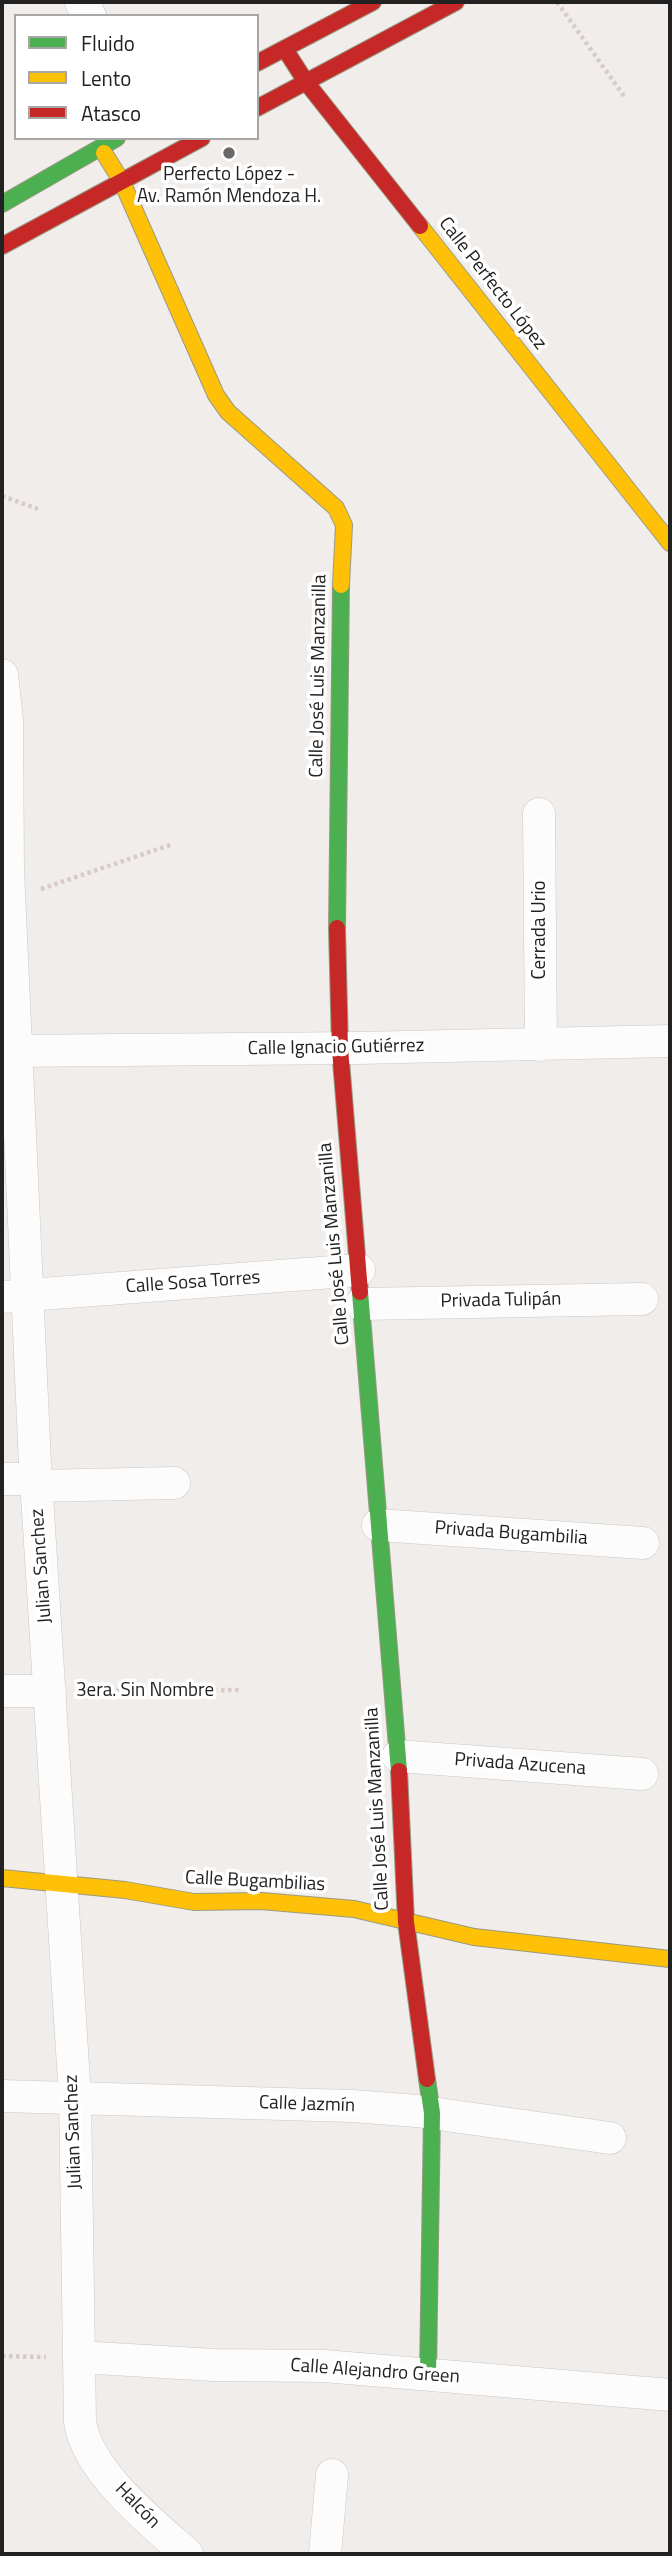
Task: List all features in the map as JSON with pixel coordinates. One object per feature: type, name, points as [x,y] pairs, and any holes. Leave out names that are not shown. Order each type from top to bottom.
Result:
[{"type":"street","points":[[259,62],[373,2]]},
{"type":"street","points":[[259,107],[456,2]]},
{"type":"street","name":"Calle Perfecto López","points":[[285,48],[306,82],[670,543]]},
{"type":"street","points":[[2,204],[114,140]]},
{"type":"street","points":[[2,246],[198,140]]},
{"type":"street","name":"Calle José Luis Manzanilla","points":[[100,148],[122,182],[216,395],[228,412],[336,508],[344,525],[340,601],[336,888],[341,1049],[398,1756],[406,1922],[432,2113],[428,2374]]},
{"type":"street","name":"Julian Sanchez","points":[[2,675],[7,720],[9,1051],[15,1296],[36,1482],[75,2098],[82,2437],[92,2455]]},
{"type":"street","name":"Cerrada Urio","points":[[539,814],[541,1045]]},
{"type":"street","name":"Calle Ignacio Gutiérrez","points":[[9,1051],[341,1049],[670,1041]]},
{"type":"street","name":"Calle Sosa Torres","points":[[15,1296],[359,1270]]},
{"type":"street","name":"Privada Tulipán","points":[[361,1304],[642,1299]]},
{"type":"street","points":[[2,1479],[36,1482],[174,1483]]},
{"type":"street","name":"Privada Bugambilia","points":[[378,1525],[643,1543]]},
{"type":"street","points":[[2,1691],[50,1691]]},
{"type":"street","name":"Privada Azucena","points":[[398,1756],[642,1774]]},
{"type":"street","name":"Calle Bugambilias","points":[[2,1878],[125,1890],[194,1902],[261,1901],[354,1909],[474,1937],[670,1959]]},
{"type":"street","name":"Calle Jazmín","points":[[2,2096],[353,2106],[432,2113],[610,2138]]},
{"type":"street","name":"Calle Alejandro Green","points":[[79,2357],[214,2365],[324,2366],[670,2395]]},
{"type":"street","name":"Halcón","points":[[92,2455],[130,2503],[187,2554]]},
{"type":"street","points":[[325,2554],[332,2475]]},
{"type":"path","points":[[557,2],[624,96]]},
{"type":"path","points":[[2,496],[38,509]]},
{"type":"path","points":[[9,900],[173,844]]},
{"type":"path","name":"3era. Sin Nombre","points":[[50,1691],[241,1690]]},
{"type":"path","points":[[2,2356],[79,2357]]},
{"type":"traffic: fast","points":[[2,204],[114,140]]},
{"type":"traffic: fast","points":[[337,928],[341,585]]},
{"type":"traffic: fast","points":[[360,1292],[399,1771]]},
{"type":"traffic: fast","points":[[427,2079],[432,2113],[428,2374]]},
{"type":"traffic: slow","points":[[104,153],[122,182],[216,395],[228,412],[336,508],[344,525],[341,585]]},
{"type":"traffic: slow","points":[[420,226],[670,543]]},
{"type":"traffic: slow","points":[[2,1878],[125,1890],[194,1902],[261,1901],[354,1909],[474,1937],[670,1959]]},
{"type":"traffic: jam","points":[[259,62],[373,2]]},
{"type":"traffic: jam","points":[[259,107],[456,2]]},
{"type":"traffic: jam","points":[[288,54],[306,82],[420,226]]},
{"type":"traffic: jam","points":[[2,246],[198,140]]},
{"type":"traffic: jam","points":[[337,928],[340,1049],[360,1292]]},
{"type":"traffic: jam","points":[[399,1771],[406,1922],[427,2079]]},
{"type":"place","name":"Perfecto López - Av. Ramón Mendoza H.","points":[[229,153]]}]
